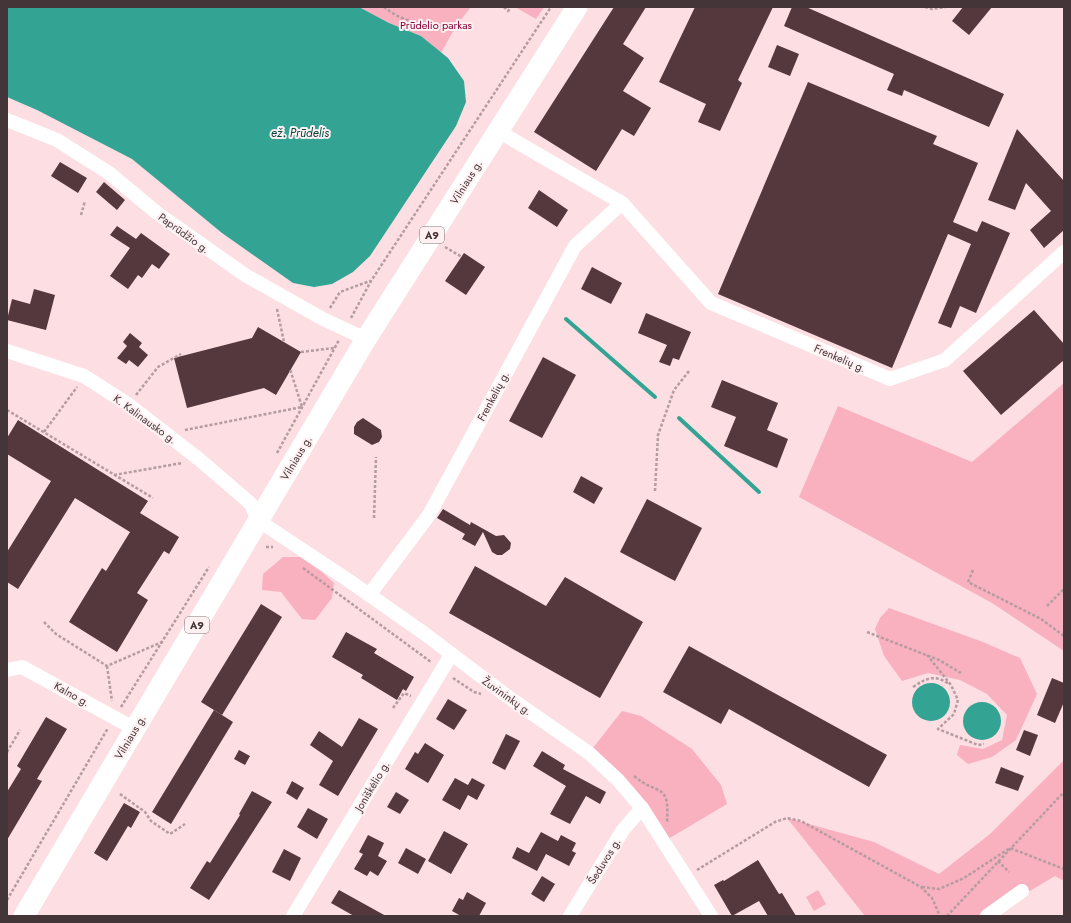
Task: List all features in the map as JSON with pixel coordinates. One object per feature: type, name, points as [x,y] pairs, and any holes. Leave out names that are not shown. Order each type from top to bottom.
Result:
[{"type":"highway","name":"Vilniaus g.","points":[[24,916],[366,339],[578,7]]},
{"type":"street","name":"Paprūdžio g.","points":[[7,120],[57,140],[109,173],[157,214],[216,257],[274,293],[344,330],[366,339]]},
{"type":"street","name":"Frenkelių g.","points":[[498,132],[622,204],[711,303],[890,379],[945,360],[1064,252]]},
{"type":"street","name":"Frenkelių g.","points":[[369,595],[429,515],[575,246],[622,204]]},
{"type":"street","name":"K. Kalinausko g.","points":[[7,351],[84,376],[128,405],[200,460],[250,502],[259,521]]},
{"type":"street","name":"Žuvininkų g.","points":[[259,521],[369,595],[589,753],[618,780],[642,808],[711,916]]},
{"type":"street","name":"Joniškėlio g.","points":[[293,916],[451,655]]},
{"type":"street","name":"Kalno g.","points":[[7,670],[22,667],[135,729]]},
{"type":"street","name":"Šeduvos g.","points":[[570,916],[623,830],[642,808]]},
{"type":"street","points":[[987,916],[1022,892]]},
{"type":"path","points":[[384,7],[395,16],[439,28],[456,26]]},
{"type":"path","points":[[504,7],[508,11],[511,7]]},
{"type":"path","points":[[276,455],[371,281],[550,7]]},
{"type":"path","points":[[925,7],[932,9],[946,7]]},
{"type":"path","points":[[81,215],[85,201]]},
{"type":"path","points":[[444,247],[462,257]]},
{"type":"path","points":[[323,319],[340,292],[371,281]]},
{"type":"path","points":[[274,293],[284,342]]},
{"type":"path","points":[[301,352],[334,348]]},
{"type":"path","points":[[128,405],[158,367],[181,354]]},
{"type":"path","points":[[290,369],[302,407]]},
{"type":"path","points":[[655,491],[658,435],[674,390],[689,371]]},
{"type":"path","points":[[44,432],[84,376]]},
{"type":"path","points":[[167,434],[302,407]]},
{"type":"path","points":[[7,410],[153,498]]},
{"type":"path","points":[[374,518],[376,457]]},
{"type":"path","points":[[113,475],[200,460]]},
{"type":"path","points":[[7,900],[114,718],[213,562]]},
{"type":"path","points":[[973,570],[968,582],[1041,619],[1064,636]]},
{"type":"path","points":[[1048,606],[1064,589]]},
{"type":"path","points":[[44,622],[56,634],[107,666],[110,684]]},
{"type":"path","points":[[867,632],[939,660],[961,673]]},
{"type":"path","points":[[107,666],[162,642]]},
{"type":"path","points":[[927,655],[951,685],[958,700],[954,714],[938,729],[978,745],[984,744]]},
{"type":"path","points":[[913,687],[927,678],[942,679],[951,685]]},
{"type":"path","points":[[393,708],[404,693],[423,701]]},
{"type":"path","points":[[7,752],[20,730]]},
{"type":"path","points":[[947,916],[1064,792]]},
{"type":"path","points":[[120,794],[145,812],[151,821],[170,834],[185,824]]},
{"type":"path","points":[[686,876],[775,822],[787,818],[801,821],[921,887],[932,898],[940,916]]},
{"type":"path","points":[[1010,848],[1064,869]]},
{"type":"path","points":[[921,887],[939,888],[964,878],[1010,848]]},
{"type":"path","points":[[998,861],[1009,872]]},
{"type":"green space","name":"Prūdelio parkas","points":[[359,7],[471,7],[456,26],[441,53],[421,36],[389,23]]},
{"type":"green space","points":[[515,7],[544,7],[536,19]]},
{"type":"green space","points":[[1064,383],[1064,651],[992,603],[799,497],[838,406],[972,462]]},
{"type":"green space","points":[[283,557],[300,557],[322,572],[334,583],[332,598],[315,620],[302,619],[281,592],[262,590],[263,574]]},
{"type":"green space","points":[[889,608],[983,642],[1020,658],[1037,694],[1016,740],[992,757],[968,764],[957,755],[960,745],[983,749],[1002,740],[1007,715],[987,694],[960,680],[928,673],[902,681],[884,656],[875,629],[880,618]]},
{"type":"green space","points":[[622,711],[641,716],[692,749],[721,785],[727,804],[663,842],[589,753]]},
{"type":"green space","points":[[1064,760],[1064,881],[1055,876],[988,916],[865,916],[787,818],[874,842],[939,874],[990,834]]},
{"type":"green space","points":[[818,890],[826,904],[814,911],[806,897]]},
{"type":"water","name":"ež. Prūdelis","points":[[7,7],[359,7],[389,23],[421,36],[448,58],[464,81],[466,102],[456,126],[370,256],[353,272],[332,284],[314,287],[293,283],[222,233],[132,159],[37,110],[7,97]]},
{"type":"water","points":[[931,683],[941,686],[947,692],[950,702],[947,712],[941,718],[931,721],[921,718],[915,712],[912,702],[915,692],[921,686]]},
{"type":"water","points":[[982,702],[992,705],[998,711],[1001,721],[998,731],[992,737],[982,740],[972,737],[966,731],[963,721],[966,711],[972,705]]},
{"type":"building","points":[[614,7],[646,7],[623,44],[644,58],[623,91],[651,108],[634,136],[622,129],[596,171],[534,132]]},
{"type":"building","points":[[695,7],[773,7],[738,80],[742,83],[720,131],[698,122],[706,104],[659,82]]},
{"type":"building","points":[[792,7],[806,7],[1004,94],[989,127],[904,90],[902,96],[887,90],[894,74],[784,26]]},
{"type":"building","points":[[963,7],[992,7],[969,35],[952,21]]},
{"type":"building","points":[[777,45],[799,54],[790,76],[768,67]]},
{"type":"building","points":[[808,82],[937,136],[933,144],[978,163],[953,222],[977,232],[982,221],[1010,233],[976,313],[960,306],[951,328],[938,323],[971,244],[948,234],[892,368],[718,294]]},
{"type":"building","points":[[1017,129],[1064,181],[1064,230],[1044,248],[1030,230],[1051,211],[1026,183],[1015,210],[988,200]]},
{"type":"building","points":[[60,162],[87,178],[78,193],[51,176]]},
{"type":"building","points":[[104,182],[125,200],[117,210],[96,192]]},
{"type":"building","points":[[539,190],[568,210],[557,227],[528,208]]},
{"type":"building","points":[[117,226],[136,239],[141,233],[170,254],[159,269],[152,264],[142,278],[138,275],[128,289],[110,276],[130,248],[110,235]]},
{"type":"building","points":[[464,253],[485,267],[466,295],[445,281]]},
{"type":"building","points":[[592,267],[622,283],[611,304],[581,289]]},
{"type":"building","points":[[34,289],[55,295],[46,330],[7,320],[12,299],[30,304]]},
{"type":"building","points":[[1034,310],[1064,344],[1064,360],[1001,415],[963,371]]},
{"type":"building","points":[[646,313],[691,332],[679,360],[673,358],[670,366],[659,362],[667,345],[638,333]]},
{"type":"building","points":[[258,327],[301,352],[276,395],[264,388],[187,408],[174,358],[252,338]]},
{"type":"building","points":[[130,333],[142,343],[139,347],[148,355],[138,367],[129,360],[126,364],[117,358],[127,346],[123,342]]},
{"type":"building","points":[[543,357],[576,375],[542,438],[509,421]]},
{"type":"building","points":[[722,380],[778,403],[767,430],[788,439],[777,468],[724,446],[736,417],[711,407]]},
{"type":"building","points":[[363,418],[381,430],[382,437],[379,442],[372,445],[354,434],[354,427],[357,422]]},
{"type":"building","points":[[18,420],[148,501],[140,513],[179,537],[169,554],[164,551],[137,593],[148,600],[117,652],[69,622],[102,568],[106,571],[130,532],[75,498],[18,589],[7,582],[7,552],[51,481],[7,454],[7,438]]},
{"type":"building","points":[[581,476],[603,488],[594,504],[573,492]]},
{"type":"building","points":[[647,499],[702,528],[675,581],[620,552]]},
{"type":"building","points":[[443,509],[470,525],[471,522],[496,536],[504,535],[511,543],[510,549],[502,555],[497,555],[492,552],[483,532],[475,546],[462,539],[465,534],[437,518]]},
{"type":"building","points":[[475,566],[546,606],[565,577],[643,622],[600,698],[449,613]]},
{"type":"building","points":[[261,604],[282,617],[222,715],[201,702]]},
{"type":"building","points":[[346,632],[377,649],[374,653],[414,677],[406,691],[403,689],[397,700],[361,678],[363,675],[332,657]]},
{"type":"building","points":[[689,646],[887,755],[869,787],[729,709],[721,724],[663,692]]},
{"type":"building","points":[[1052,678],[1064,683],[1064,702],[1055,723],[1037,715]]},
{"type":"building","points":[[448,699],[467,710],[454,730],[436,719]]},
{"type":"building","points":[[214,710],[233,722],[171,824],[152,812]]},
{"type":"building","points":[[46,717],[67,729],[37,779],[42,781],[7,840],[7,792],[21,769],[17,766]]},
{"type":"building","points":[[359,718],[378,729],[338,796],[319,785],[333,761],[310,745],[319,731],[342,747]]},
{"type":"building","points":[[1024,730],[1038,735],[1030,756],[1016,750]]},
{"type":"building","points":[[506,734],[520,741],[505,770],[492,763]]},
{"type":"building","points":[[425,743],[444,755],[428,783],[405,769],[415,752],[418,754]]},
{"type":"building","points":[[239,750],[250,756],[245,765],[234,759]]},
{"type":"building","points":[[542,751],[565,765],[563,769],[606,792],[600,804],[586,796],[570,824],[550,814],[566,786],[533,766]]},
{"type":"building","points":[[1001,767],[1024,776],[1018,791],[995,783]]},
{"type":"building","points":[[455,778],[468,785],[472,778],[485,785],[477,800],[468,795],[460,810],[442,800]]},
{"type":"building","points":[[292,781],[304,788],[297,800],[286,793]]},
{"type":"building","points":[[252,791],[272,802],[209,900],[190,888],[207,861],[210,863],[240,815],[239,814]]},
{"type":"building","points":[[396,792],[409,800],[400,814],[387,807]]},
{"type":"building","points":[[124,803],[140,812],[131,828],[128,826],[107,861],[94,853]]},
{"type":"building","points":[[308,808],[328,819],[317,839],[297,827]]},
{"type":"building","points":[[444,831],[468,844],[451,874],[428,861]]},
{"type":"building","points":[[541,832],[558,841],[561,835],[576,843],[572,851],[576,853],[569,866],[546,854],[537,871],[512,858],[517,847],[529,853]]},
{"type":"building","points":[[368,835],[384,843],[378,856],[387,861],[378,876],[370,871],[367,876],[354,869],[363,854],[359,852]]},
{"type":"building","points":[[406,848],[426,859],[418,874],[398,863]]},
{"type":"building","points":[[284,849],[301,858],[290,881],[272,872]]},
{"type":"building","points":[[758,860],[779,894],[782,893],[796,916],[768,916],[759,901],[732,916],[714,885],[723,880],[724,881]]},
{"type":"building","points":[[542,876],[555,884],[544,902],[531,894]]},
{"type":"building","points":[[339,890],[386,916],[354,916],[331,903]]},
{"type":"building","points":[[467,892],[486,903],[479,916],[461,916],[452,911],[459,898],[463,900]]},
{"type":"waterway","points":[[566,319],[655,397]]},
{"type":"waterway","points":[[679,418],[759,492]]}]
